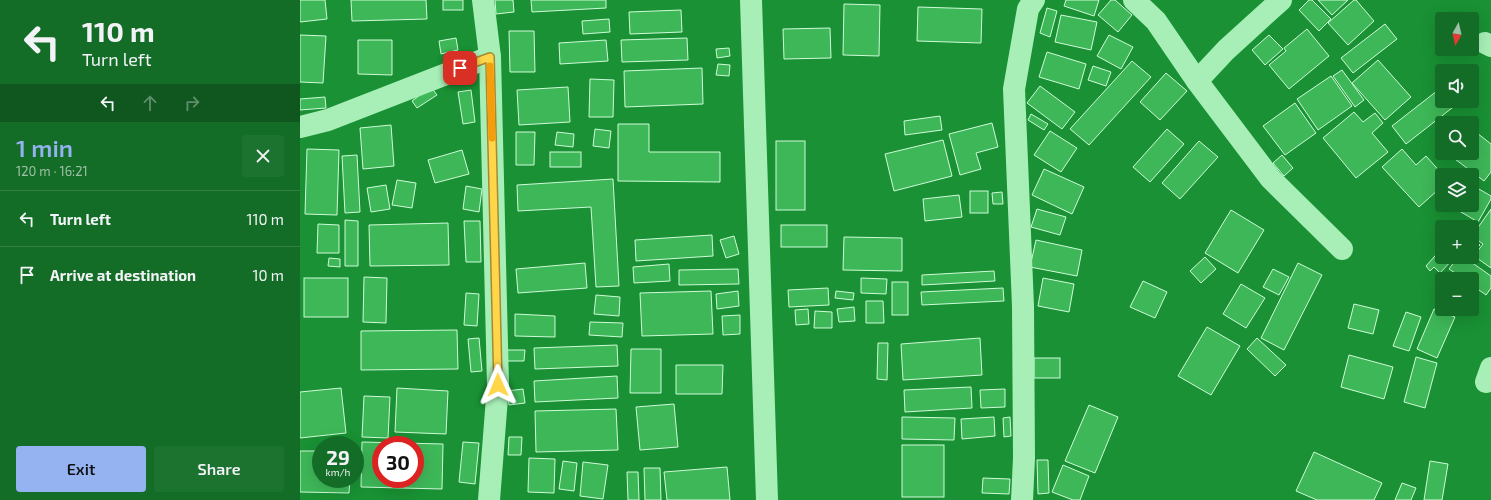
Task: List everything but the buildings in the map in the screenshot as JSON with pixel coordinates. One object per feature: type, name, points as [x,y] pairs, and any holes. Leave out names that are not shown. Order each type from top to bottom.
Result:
[{"type":"street","points":[[483,0],[490,57],[498,385],[489,500]]},
{"type":"street","points":[[751,0],[767,500]]},
{"type":"street","points":[[1022,500],[1024,458],[1023,306],[1014,88],[1028,9],[1034,0]]},
{"type":"street","points":[[1134,0],[1156,21],[1197,81],[1271,179],[1342,249]]},
{"type":"street","points":[[1197,81],[1226,50],[1281,0]]},
{"type":"street","points":[[300,127],[328,120],[490,57]]},
{"type":"slow traffic","points":[[490,66],[492,138]]},
{"type":"route","points":[[460,68],[490,57],[498,385]]}]
